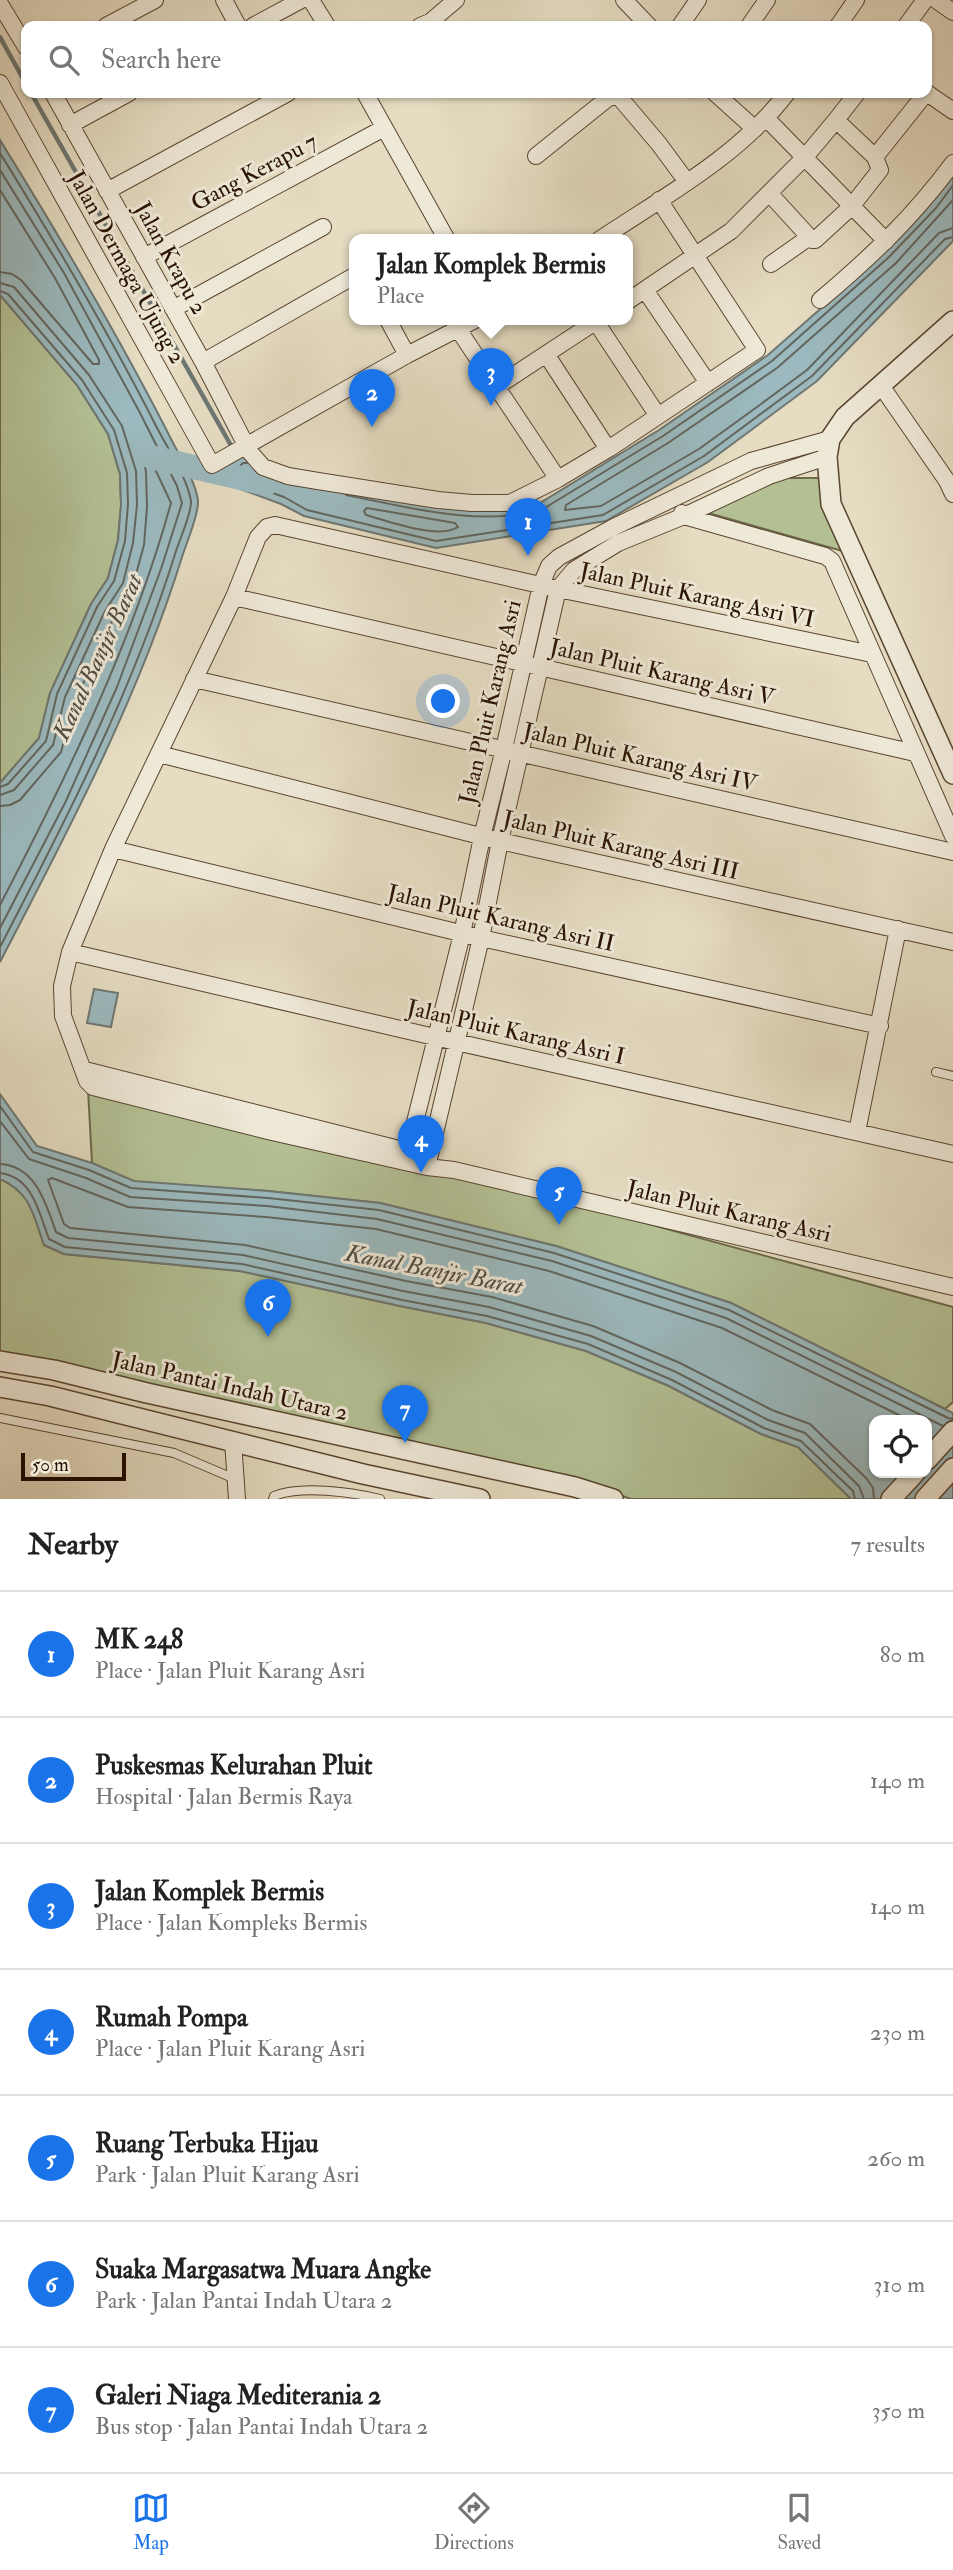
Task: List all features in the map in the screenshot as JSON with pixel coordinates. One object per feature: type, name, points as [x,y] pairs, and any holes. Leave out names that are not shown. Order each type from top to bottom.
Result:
[{"type":"street","points":[[17,0],[1,6],[21,39]]},
{"type":"street","points":[[115,21],[155,0]]},
{"type":"street","points":[[223,0],[235,21]]},
{"type":"street","points":[[262,21],[301,0]]},
{"type":"street","points":[[311,0],[324,21]]},
{"type":"street","points":[[431,21],[456,0]]},
{"type":"street","points":[[683,21],[698,0]]},
{"type":"street","points":[[753,21],[767,0]]},
{"type":"street","points":[[841,21],[856,0]]},
{"type":"street","points":[[910,21],[925,0]]},
{"type":"street","points":[[936,0],[953,12]]},
{"type":"street","points":[[626,1],[644,21]]},
{"type":"street","name":"Jalan Dermaga Ujung 2","points":[[0,83],[210,463],[215,466],[244,448]]},
{"type":"street","points":[[932,97],[953,111]]},
{"type":"street","name":"Jalan Krapu 2","points":[[55,98],[203,362],[244,448],[260,465],[288,475],[438,500],[472,503],[510,503],[558,479],[757,350],[695,256]]},
{"type":"street","points":[[70,125],[121,98]]},
{"type":"street","points":[[107,191],[279,98]]},
{"type":"street","points":[[368,98],[444,234]]},
{"type":"street","points":[[536,156],[609,98]]},
{"type":"street","points":[[620,98],[687,182]]},
{"type":"street","points":[[722,98],[806,158],[886,241]]},
{"type":"street","points":[[608,234],[687,182],[761,124],[783,98]]},
{"type":"street","points":[[633,298],[731,231],[806,158],[853,98]]},
{"type":"street","points":[[875,157],[922,98]]},
{"type":"street","points":[[770,194],[808,238],[816,240],[851,207],[880,170],[875,157],[836,120]]},
{"type":"street","name":"Gang Kerapu 7","points":[[144,257],[384,128]]},
{"type":"street","points":[[820,300],[886,241],[932,192],[953,163]]},
{"type":"street","points":[[659,200],[695,256]]},
{"type":"street","points":[[173,309],[323,227]]},
{"type":"street","points":[[771,264],[808,238]]},
{"type":"street","points":[[203,362],[349,279]]},
{"type":"street","points":[[645,290],[708,383]]},
{"type":"street","points":[[953,321],[882,387],[845,417],[828,448],[831,504],[953,774]]},
{"type":"street","points":[[391,325],[407,355]]},
{"type":"street","points":[[244,448],[407,355],[466,325]]},
{"type":"street","points":[[496,387],[591,325]]},
{"type":"street","points":[[600,325],[658,415]]},
{"type":"street","points":[[458,329],[558,479]]},
{"type":"street","points":[[547,354],[608,449]]},
{"type":"street","points":[[882,387],[951,484]]},
{"type":"street","name":"Jalan Pluit Karang Asri","points":[[429,1162],[481,938],[500,841],[523,664],[541,585],[549,566],[559,557],[672,497],[751,461],[828,448]]},
{"type":"street","name":"Jalan Pluit Karang Asri","points":[[406,1156],[463,934],[482,837],[540,668],[558,589],[574,570],[618,543],[684,516],[828,448]]},
{"type":"street","points":[[672,497],[684,516],[825,556],[835,566],[953,836]]},
{"type":"street","name":"Jalan Pluit Karang Asri VI","points":[[234,597],[258,537],[267,527],[275,525],[558,589],[872,654]]},
{"type":"street","points":[[70,952],[113,849],[234,597]]},
{"type":"street","name":"Jalan Pluit Karang Asri V","points":[[234,597],[915,753]]},
{"type":"street","name":"Jalan Pluit Karang Asri IV","points":[[194,679],[953,852]]},
{"type":"street","name":"Jalan Pluit Karang Asri III","points":[[159,754],[482,837],[953,942]]},
{"type":"street","name":"Jalan Pluit Karang Asri II","points":[[113,849],[463,934],[880,1026]]},
{"type":"street","points":[[857,1132],[898,929]]},
{"type":"street","name":"Jalan Pluit Karang Asri","points":[[70,952],[62,986],[63,1016],[85,1070],[128,1088],[406,1156],[490,1180],[953,1287]]},
{"type":"street","name":"Jalan Pluit Karang Asri I","points":[[70,952],[953,1154]]},
{"type":"street","name":"Jalan Pantai Indah Utara 2","points":[[0,1361],[54,1370],[575,1487],[613,1499]]},
{"type":"street","points":[[0,1387],[50,1396],[363,1474],[480,1499]]},
{"type":"street","points":[[932,1454],[953,1431]]},
{"type":"street","points":[[233,1441],[237,1499]]},
{"type":"street","points":[[925,1499],[953,1468]]},
{"type":"street","points":[[891,1499],[910,1478]]},
{"type":"lane","points":[[936,1072],[953,1076]]},
{"type":"lane","points":[[0,1418],[174,1452],[235,1479]]},
{"type":"lane","points":[[361,1497],[363,1474]]},
{"type":"lane","points":[[273,1499],[287,1490],[380,1499]]},
{"type":"green space","points":[[0,295],[77,385],[108,434],[120,474],[121,505],[118,540],[108,578],[91,604],[50,693],[39,738],[0,783]]},
{"type":"green space","points":[[786,478],[827,478],[846,552],[694,509]]},
{"type":"green space","points":[[87,1071],[953,1307],[953,1402],[945,1409],[731,1303],[556,1246],[380,1203],[268,1191],[134,1182],[92,1163]]},
{"type":"green space","points":[[0,1179],[25,1198],[34,1214],[44,1245],[64,1254],[240,1271],[486,1323],[586,1351],[669,1386],[761,1434],[798,1447],[851,1499],[631,1499],[572,1478],[221,1399],[0,1354]]},
{"type":"water","name":"Kanal Banjir Barat","points":[[0,140],[127,355],[189,474],[198,507],[164,610],[123,713],[76,814],[0,962],[0,783],[39,738],[50,693],[91,604],[108,578],[118,540],[121,505],[120,474],[108,434],[77,385],[0,295]]},
{"type":"water","points":[[953,174],[953,241],[817,381],[708,462],[606,521],[436,548],[304,516],[281,504],[235,487],[232,462],[247,451],[257,466],[397,498],[485,511],[540,503],[659,430],[768,355],[885,252]]},
{"type":"water","points":[[94,989],[118,993],[111,1027],[87,1023]]},
{"type":"water","name":"Kanal Banjir Barat","points":[[0,1094],[37,1146],[92,1163],[134,1181],[380,1203],[556,1246],[731,1303],[953,1413],[953,1499],[851,1499],[798,1447],[761,1434],[669,1386],[586,1351],[486,1323],[240,1271],[64,1254],[44,1245],[30,1206],[10,1185],[0,1179]]},
{"type":"waterway","points":[[0,37],[21,75]]},
{"type":"waterway","points":[[34,98],[233,449]]},
{"type":"waterway","points":[[151,457],[266,484]]},
{"type":"place","name":"Jalan Komplek Bermis","points":[[491,406]]},
{"type":"place","name":"Puskesmas Kelurahan Pluit","points":[[372,427]]},
{"type":"place","name":"MK 248","points":[[528,556]]},
{"type":"place","name":"Rumah Pompa","points":[[421,1173]]},
{"type":"place","name":"Ruang Terbuka Hijau","points":[[559,1225]]},
{"type":"place","name":"Suaka Margasatwa Muara Angke","points":[[268,1337]]},
{"type":"place","name":"Galeri Niaga Mediterania 2","points":[[405,1443]]}]
